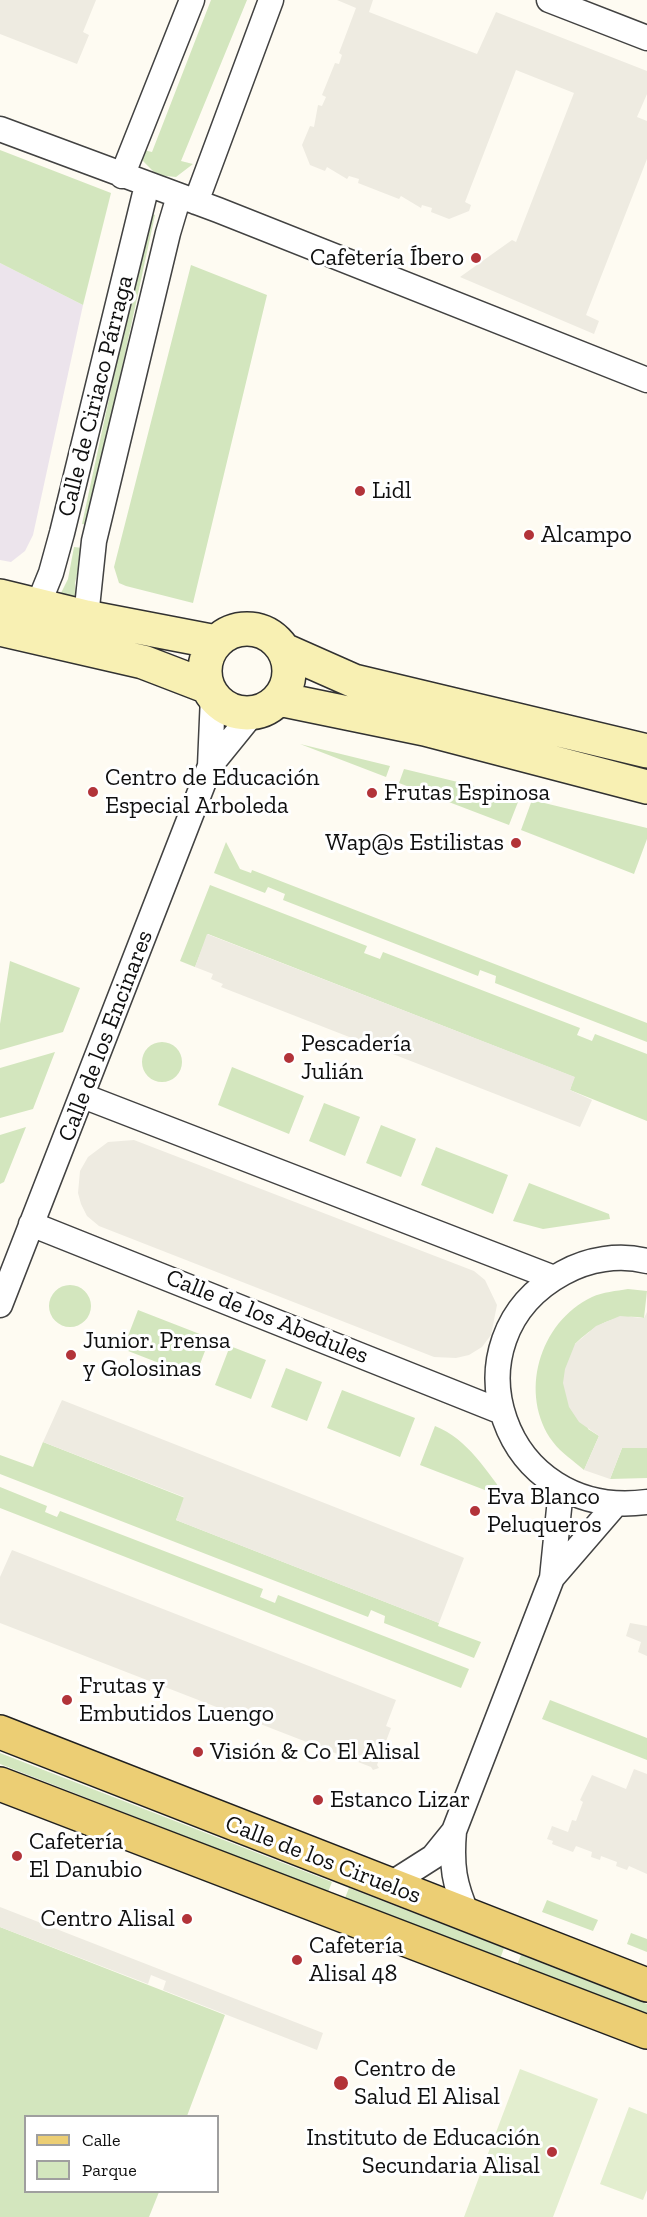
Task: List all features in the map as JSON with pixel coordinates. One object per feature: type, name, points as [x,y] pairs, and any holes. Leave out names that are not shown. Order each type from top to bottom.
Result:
[{"type":"main road","points":[[0,596],[86,617],[216,642]]},
{"type":"main road","points":[[0,629],[143,662],[211,692],[224,706],[238,712],[266,706],[425,729],[647,787]]},
{"type":"main road","points":[[211,692],[205,664],[216,642],[232,632],[251,629],[270,636],[284,650],[354,681],[647,751]]},
{"type":"main road","points":[[266,706],[287,684],[289,667],[284,650]]},
{"type":"main road","name":"Calle de los Ciruelos","points":[[0,1732],[647,1985]]},
{"type":"main road","name":"Calle de los Ciruelos","points":[[0,1784],[647,2032]]},
{"type":"street","points":[[122,176],[192,0]]},
{"type":"street","name":"Calle de Ciriaco Párraga","points":[[86,617],[94,541],[168,233],[188,199],[271,0]]},
{"type":"street","points":[[549,0],[647,38]]},
{"type":"street","points":[[0,129],[188,199],[647,380]]},
{"type":"street","name":"Calle de Ciriaco Párraga","points":[[38,605],[51,573],[62,533],[147,185]]},
{"type":"street","name":"Calle de los Encinares","points":[[0,1305],[210,766],[211,692]]},
{"type":"street","name":"Calle de los Encinares","points":[[210,766],[266,706]]},
{"type":"street","points":[[83,1096],[554,1278]]},
{"type":"street","name":"Calle de los Abedules","points":[[32,1224],[502,1412]]},
{"type":"street","points":[[644,1256],[593,1261],[554,1278],[529,1300],[506,1336],[499,1361],[498,1387],[502,1412],[511,1436],[524,1457],[541,1475],[561,1489],[585,1500],[615,1505],[647,1502]]},
{"type":"street","points":[[389,1885],[434,1857],[454,1831],[552,1578],[561,1489]]},
{"type":"street","points":[[552,1578],[615,1505]]},
{"type":"street","points":[[454,1831],[452,1863],[456,1887],[468,1916]]},
{"type":"shaded area","points":[[0,0],[96,0],[83,32],[89,35],[77,64],[0,34]]},
{"type":"shaded area","points":[[337,0],[373,0],[369,12],[477,54],[496,12],[647,71],[647,94],[637,117],[647,121],[647,159],[586,315],[599,321],[594,334],[460,277],[512,240],[516,242],[574,93],[516,70],[465,202],[471,205],[469,211],[449,219],[431,212],[432,208],[422,205],[421,208],[401,196],[399,199],[358,183],[359,179],[349,176],[347,179],[327,167],[325,171],[310,165],[302,145],[310,126],[314,127],[318,105],[322,106],[326,97],[322,95],[335,63],[339,64],[342,55],[339,53],[356,8]]},
{"type":"shaded area","points":[[0,263],[83,305],[33,535],[25,551],[11,562],[0,560]]},
{"type":"shaded area","points":[[207,934],[575,1077],[570,1090],[592,1100],[580,1127],[221,987],[223,984],[211,979],[213,974],[195,967]]},
{"type":"shaded area","points":[[134,1140],[474,1271],[485,1280],[497,1305],[491,1335],[482,1347],[469,1355],[456,1358],[434,1357],[99,1226],[87,1216],[81,1204],[78,1193],[80,1171],[88,1157],[108,1142]]},
{"type":"shaded area","points":[[647,1312],[647,1448],[622,1448],[610,1479],[584,1470],[599,1436],[579,1422],[569,1407],[563,1383],[565,1369],[575,1344],[596,1326],[620,1316],[644,1318]]},
{"type":"shaded area","points":[[62,1400],[464,1558],[439,1623],[176,1520],[184,1497],[43,1442]]},
{"type":"shaded area","points":[[12,1550],[396,1700],[386,1726],[391,1728],[377,1765],[379,1768],[373,1770],[371,1767],[0,1623],[0,1577]]},
{"type":"shaded area","points":[[630,1623],[647,1626],[647,1656],[638,1652],[641,1642],[626,1636]]},
{"type":"shaded area","points":[[634,1769],[647,1774],[647,1874],[629,1866],[627,1870],[616,1866],[617,1862],[601,1856],[600,1860],[591,1857],[592,1852],[576,1846],[573,1852],[552,1844],[553,1841],[547,1839],[552,1826],[568,1832],[572,1820],[576,1821],[583,1802],[580,1800],[592,1775],[626,1789]]},
{"type":"shaded area","points":[[0,1907],[323,2033],[317,2050],[163,1990],[166,1981],[151,1975],[148,1984],[0,1927]]},
{"type":"green space","points":[[211,0],[247,0],[181,161],[193,164],[176,177],[157,175],[143,161],[143,150],[152,152]]},
{"type":"green space","points":[[0,150],[111,193],[83,305],[0,263]]},
{"type":"green space","points":[[149,213],[155,215],[88,525],[82,524]]},
{"type":"green space","points":[[191,265],[267,295],[193,603],[119,583],[114,567]]},
{"type":"green space","points":[[74,547],[83,548],[75,583],[76,601],[59,597],[68,579]]},
{"type":"green space","points":[[300,744],[390,766],[386,777]]},
{"type":"green space","points":[[404,769],[520,797],[509,825],[399,783]]},
{"type":"green space","points":[[532,800],[647,828],[647,839],[634,874],[521,830]]},
{"type":"green space","points":[[226,842],[240,869],[251,873],[252,870],[647,1023],[647,1042],[495,983],[496,976],[480,970],[478,976],[283,900],[285,894],[268,887],[265,893],[214,873]]},
{"type":"green space","points":[[210,885],[367,946],[364,953],[380,959],[383,952],[580,1028],[577,1035],[592,1041],[595,1034],[647,1054],[647,1121],[570,1090],[574,1077],[208,934],[195,967],[180,961]]},
{"type":"green space","points":[[10,961],[80,988],[63,1032],[0,1050],[0,1024]]},
{"type":"green space","points":[[162,1042],[170,1043],[176,1048],[181,1054],[181,1070],[176,1076],[170,1081],[162,1082],[154,1081],[148,1076],[143,1070],[142,1062],[143,1054],[148,1048],[154,1043]]},
{"type":"green space","points":[[55,1052],[33,1109],[0,1118],[0,1068]]},
{"type":"green space","points":[[232,1067],[304,1096],[289,1134],[218,1105]]},
{"type":"green space","points":[[324,1103],[360,1117],[345,1156],[309,1141]]},
{"type":"green space","points":[[381,1125],[416,1139],[401,1177],[366,1163]]},
{"type":"green space","points":[[26,1127],[4,1182],[0,1184],[0,1135]]},
{"type":"green space","points":[[436,1147],[508,1175],[493,1214],[421,1185]]},
{"type":"green space","points":[[529,1183],[609,1214],[610,1219],[543,1229],[513,1221]]},
{"type":"green space","points":[[70,1285],[85,1291],[91,1306],[85,1321],[70,1327],[55,1321],[49,1306],[55,1291]]},
{"type":"green space","points":[[628,1289],[647,1291],[644,1318],[624,1317],[606,1322],[590,1331],[575,1344],[588,1429],[599,1436],[584,1470],[556,1446],[542,1423],[537,1403],[536,1382],[540,1361],[547,1341],[574,1308],[596,1295]]},
{"type":"green space","points":[[138,1310],[210,1338],[195,1377],[123,1349]]},
{"type":"green space","points":[[230,1346],[266,1360],[251,1399],[215,1385]]},
{"type":"green space","points":[[286,1368],[322,1382],[307,1421],[271,1407]]},
{"type":"green space","points":[[342,1390],[415,1418],[400,1457],[327,1428]]},
{"type":"green space","points":[[435,1426],[447,1432],[467,1448],[508,1499],[420,1465]]},
{"type":"green space","points":[[43,1442],[185,1498],[176,1520],[439,1623],[438,1626],[481,1642],[474,1658],[384,1623],[385,1616],[371,1610],[368,1617],[0,1474],[0,1455],[33,1467]]},
{"type":"green space","points":[[622,1448],[647,1448],[647,1478],[610,1479]]},
{"type":"green space","points":[[0,1487],[47,1506],[45,1512],[57,1517],[60,1511],[263,1589],[260,1597],[275,1603],[278,1595],[469,1669],[461,1688],[0,1508]]},
{"type":"green space","points":[[550,1700],[647,1738],[647,1760],[542,1719]]},
{"type":"green space","points":[[0,1753],[332,1882],[328,1892],[0,1764]]},
{"type":"green space","points":[[349,1888],[504,1948],[500,1959],[345,1898]]},
{"type":"green space","points":[[547,1900],[598,1920],[593,1931],[542,1912]]},
{"type":"green space","points":[[0,1927],[225,2015],[187,2115],[24,2115],[24,2193],[159,2193],[149,2217],[0,2217]]},
{"type":"green space","points":[[631,1933],[647,1939],[647,1952],[627,1944]]},
{"type":"green space","points":[[521,1955],[647,2004],[647,2016],[517,1965]]},
{"type":"green space","points":[[520,2069],[598,2099],[553,2217],[464,2217]]},
{"type":"green space","points":[[629,2107],[647,2114],[647,2190],[643,2200],[600,2184]]},
{"type":"place","name":"Cafetería Íbero","points":[[476,258]]},
{"type":"place","name":"Lidl","points":[[360,491]]},
{"type":"place","name":"Alcampo","points":[[529,535]]},
{"type":"place","name":"Centro de Educación Especial Arboleda","points":[[93,792]]},
{"type":"place","name":"Frutas Espinosa","points":[[372,793]]},
{"type":"place","name":"Wap@s Estilistas","points":[[516,843]]},
{"type":"place","name":"Pescadería Julián","points":[[289,1058]]},
{"type":"place","name":"Junior. Prensa y Golosinas","points":[[71,1355]]},
{"type":"place","name":"Eva Blanco Peluqueros","points":[[475,1511]]},
{"type":"place","name":"Frutas y Embutidos Luengo","points":[[67,1700]]},
{"type":"place","name":"Visión & Co El Alisal","points":[[198,1752]]},
{"type":"place","name":"Estanco Lizar","points":[[318,1800]]},
{"type":"place","name":"Cafetería El Danubio","points":[[17,1856]]},
{"type":"place","name":"Centro Alisal","points":[[187,1919]]},
{"type":"place","name":"Cafetería Alisal 48","points":[[297,1960]]},
{"type":"place","name":"Centro de Salud El Alisal","points":[[341,2083]]},
{"type":"place","name":"Instituto de Educación Secundaria Alisal","points":[[552,2152]]}]
